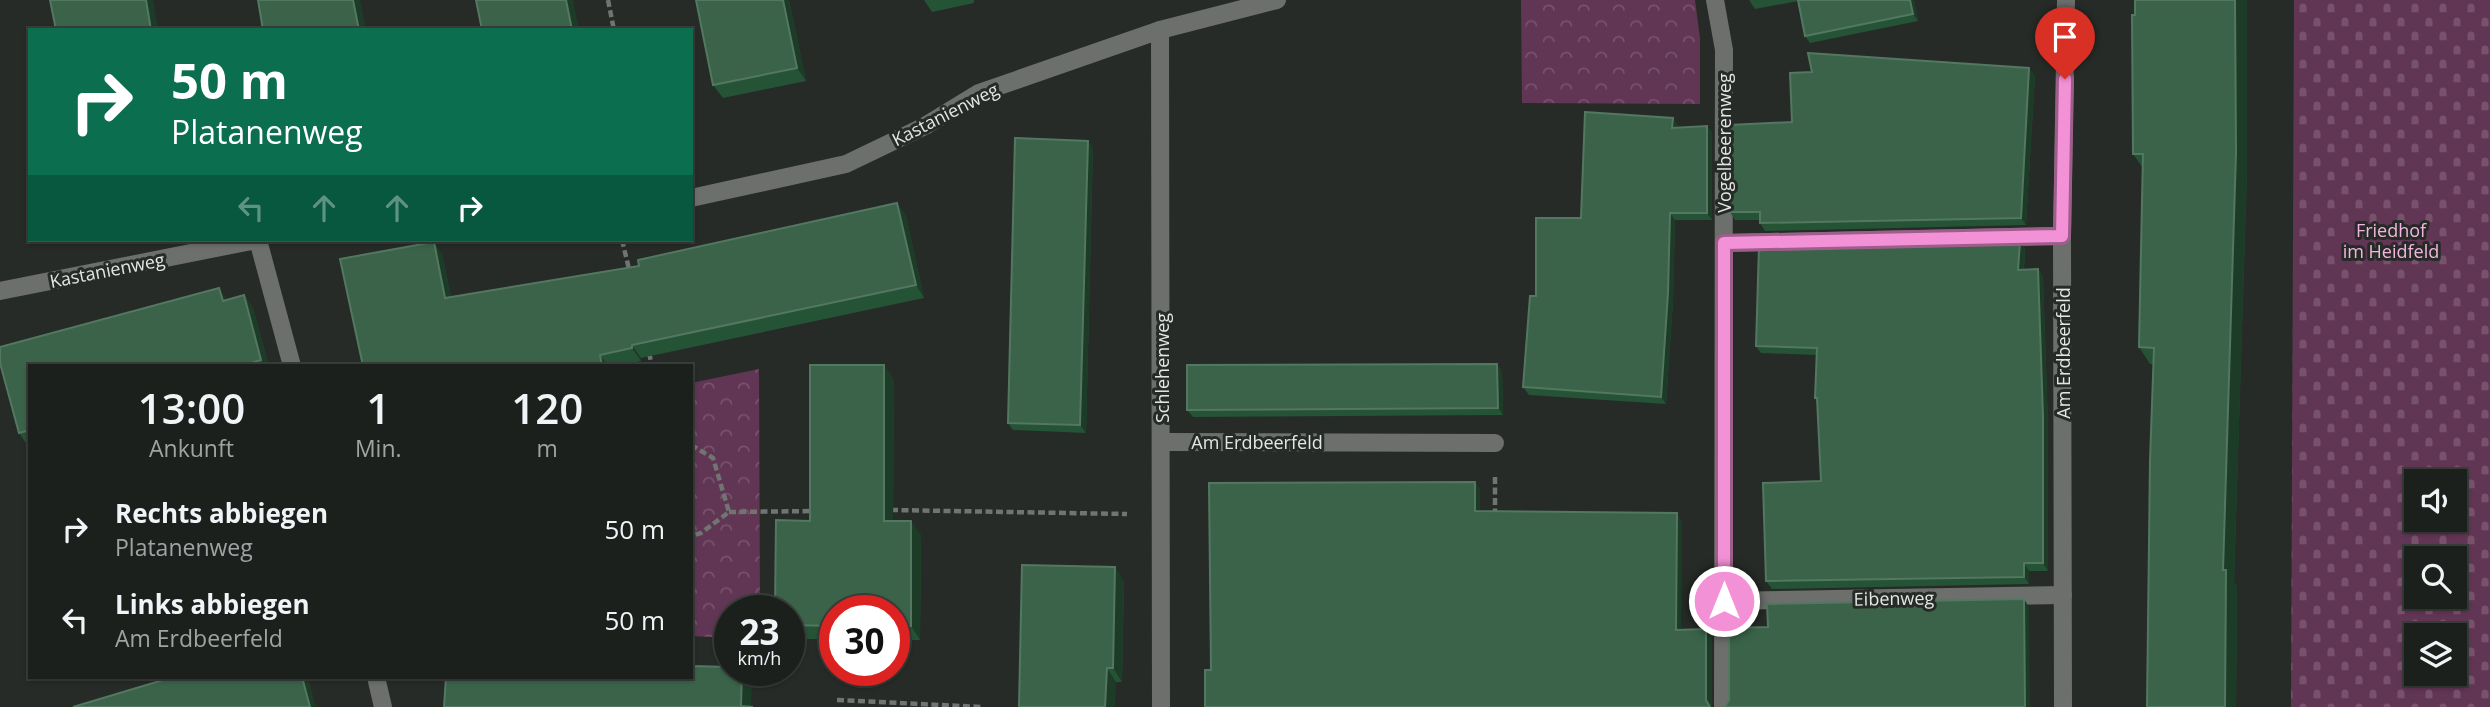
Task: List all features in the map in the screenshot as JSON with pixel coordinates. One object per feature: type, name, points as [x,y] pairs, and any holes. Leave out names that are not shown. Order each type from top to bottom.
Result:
[{"type":"street","name":"Kastanienweg","points":[[693,198],[846,164],[925,126],[979,93],[1160,30],[1277,0]]},
{"type":"street","name":"Vogelbeerenweg","points":[[1714,0],[1724,50],[1723,707]]},
{"type":"street","name":"Am Erdbeerfeld","points":[[2063,707],[2062,236],[2066,0]]},
{"type":"street","name":"Schlehenweg","points":[[1160,30],[1161,707]]},
{"type":"street","points":[[1724,243],[2062,236]]},
{"type":"street","name":"Kastanienweg","points":[[0,291],[247,242]]},
{"type":"street","points":[[258,242],[291,364]]},
{"type":"street","name":"Am Erdbeerfeld","points":[[1162,442],[1495,443]]},
{"type":"street","name":"Eibenweg","points":[[1724,601],[2063,595]]},
{"type":"street","points":[[376,679],[383,707]]},
{"type":"path","points":[[608,0],[614,28]]},
{"type":"path","points":[[622,242],[631,278]]},
{"type":"path","points":[[646,341],[652,364]]},
{"type":"path","points":[[1495,443],[1495,526]]},
{"type":"path","points":[[693,446],[713,458],[729,512]]},
{"type":"path","points":[[889,510],[1162,514]]},
{"type":"path","points":[[693,535],[701,533],[729,512],[822,511]]},
{"type":"path","points":[[837,700],[982,707]]},
{"type":"green space","points":[[1521,0],[1695,0],[1700,38],[1700,104],[1522,103]]},
{"type":"green space","name":"Friedhof im Heidfeld","points":[[2294,0],[2490,0],[2490,707],[2291,707]]},
{"type":"green space","points":[[759,369],[760,595],[714,595],[714,637],[693,636],[693,383]]},
{"type":"building","points":[[50,0],[146,0],[151,28],[56,28]]},
{"type":"building","points":[[258,0],[353,0],[359,28],[263,28]]},
{"type":"building","points":[[476,0],[566,0],[572,28],[482,28]]},
{"type":"building","points":[[696,0],[783,0],[797,68],[713,85]]},
{"type":"building","points":[[1798,0],[1910,0],[1913,14],[1805,36]]},
{"type":"building","points":[[2135,0],[2235,0],[2236,153],[2223,570],[2226,570],[2225,707],[2147,707],[2154,348],[2139,347],[2143,154],[2133,154],[2132,15],[2135,15]]},
{"type":"building","points":[[1808,53],[2029,68],[2021,218],[1760,223],[1760,212],[1730,212],[1730,125],[1792,122],[1790,73],[1812,72]]},
{"type":"building","points":[[1585,112],[1673,118],[1672,128],[1707,126],[1707,213],[1670,213],[1661,397],[1523,387],[1530,296],[1536,296],[1536,218],[1581,218]]},
{"type":"building","points":[[1015,138],[1088,141],[1080,425],[1008,423]]},
{"type":"building","points":[[897,203],[916,285],[632,345],[632,348],[600,355],[602,364],[363,364],[340,259],[434,242],[445,298],[639,266],[638,260]]},
{"type":"building","points":[[2020,241],[2018,270],[2038,269],[2043,417],[2043,563],[2024,563],[2024,577],[1766,581],[1763,483],[1821,481],[1815,398],[1817,348],[1756,346],[1759,246]]},
{"type":"building","points":[[219,288],[223,301],[244,295],[261,360],[247,364],[28,364],[28,431],[19,433],[0,363],[0,347]]},
{"type":"building","points":[[1497,364],[1498,408],[1187,410],[1187,365]]},
{"type":"building","points":[[810,365],[884,365],[884,521],[911,521],[911,626],[910,595],[819,595],[819,626],[805,625],[805,595],[775,595],[776,520],[810,521]]},
{"type":"building","points":[[1475,482],[1475,511],[1677,513],[1676,630],[1706,629],[1706,700],[1710,707],[1205,707],[1205,670],[1211,670],[1209,483]]},
{"type":"building","points":[[1022,565],[1115,567],[1113,668],[1107,668],[1105,707],[1019,707]]},
{"type":"building","points":[[2024,599],[2025,707],[1725,707],[1729,700],[1729,628],[1768,627],[1767,604]]},
{"type":"building","points":[[693,666],[714,667],[714,686],[742,686],[741,706],[753,707],[444,707],[446,679],[693,679]]},
{"type":"building","points":[[166,679],[303,679],[310,707],[73,707]]},
{"type":"route","points":[[1724,601],[1724,243],[2062,236],[2065,79]]}]
